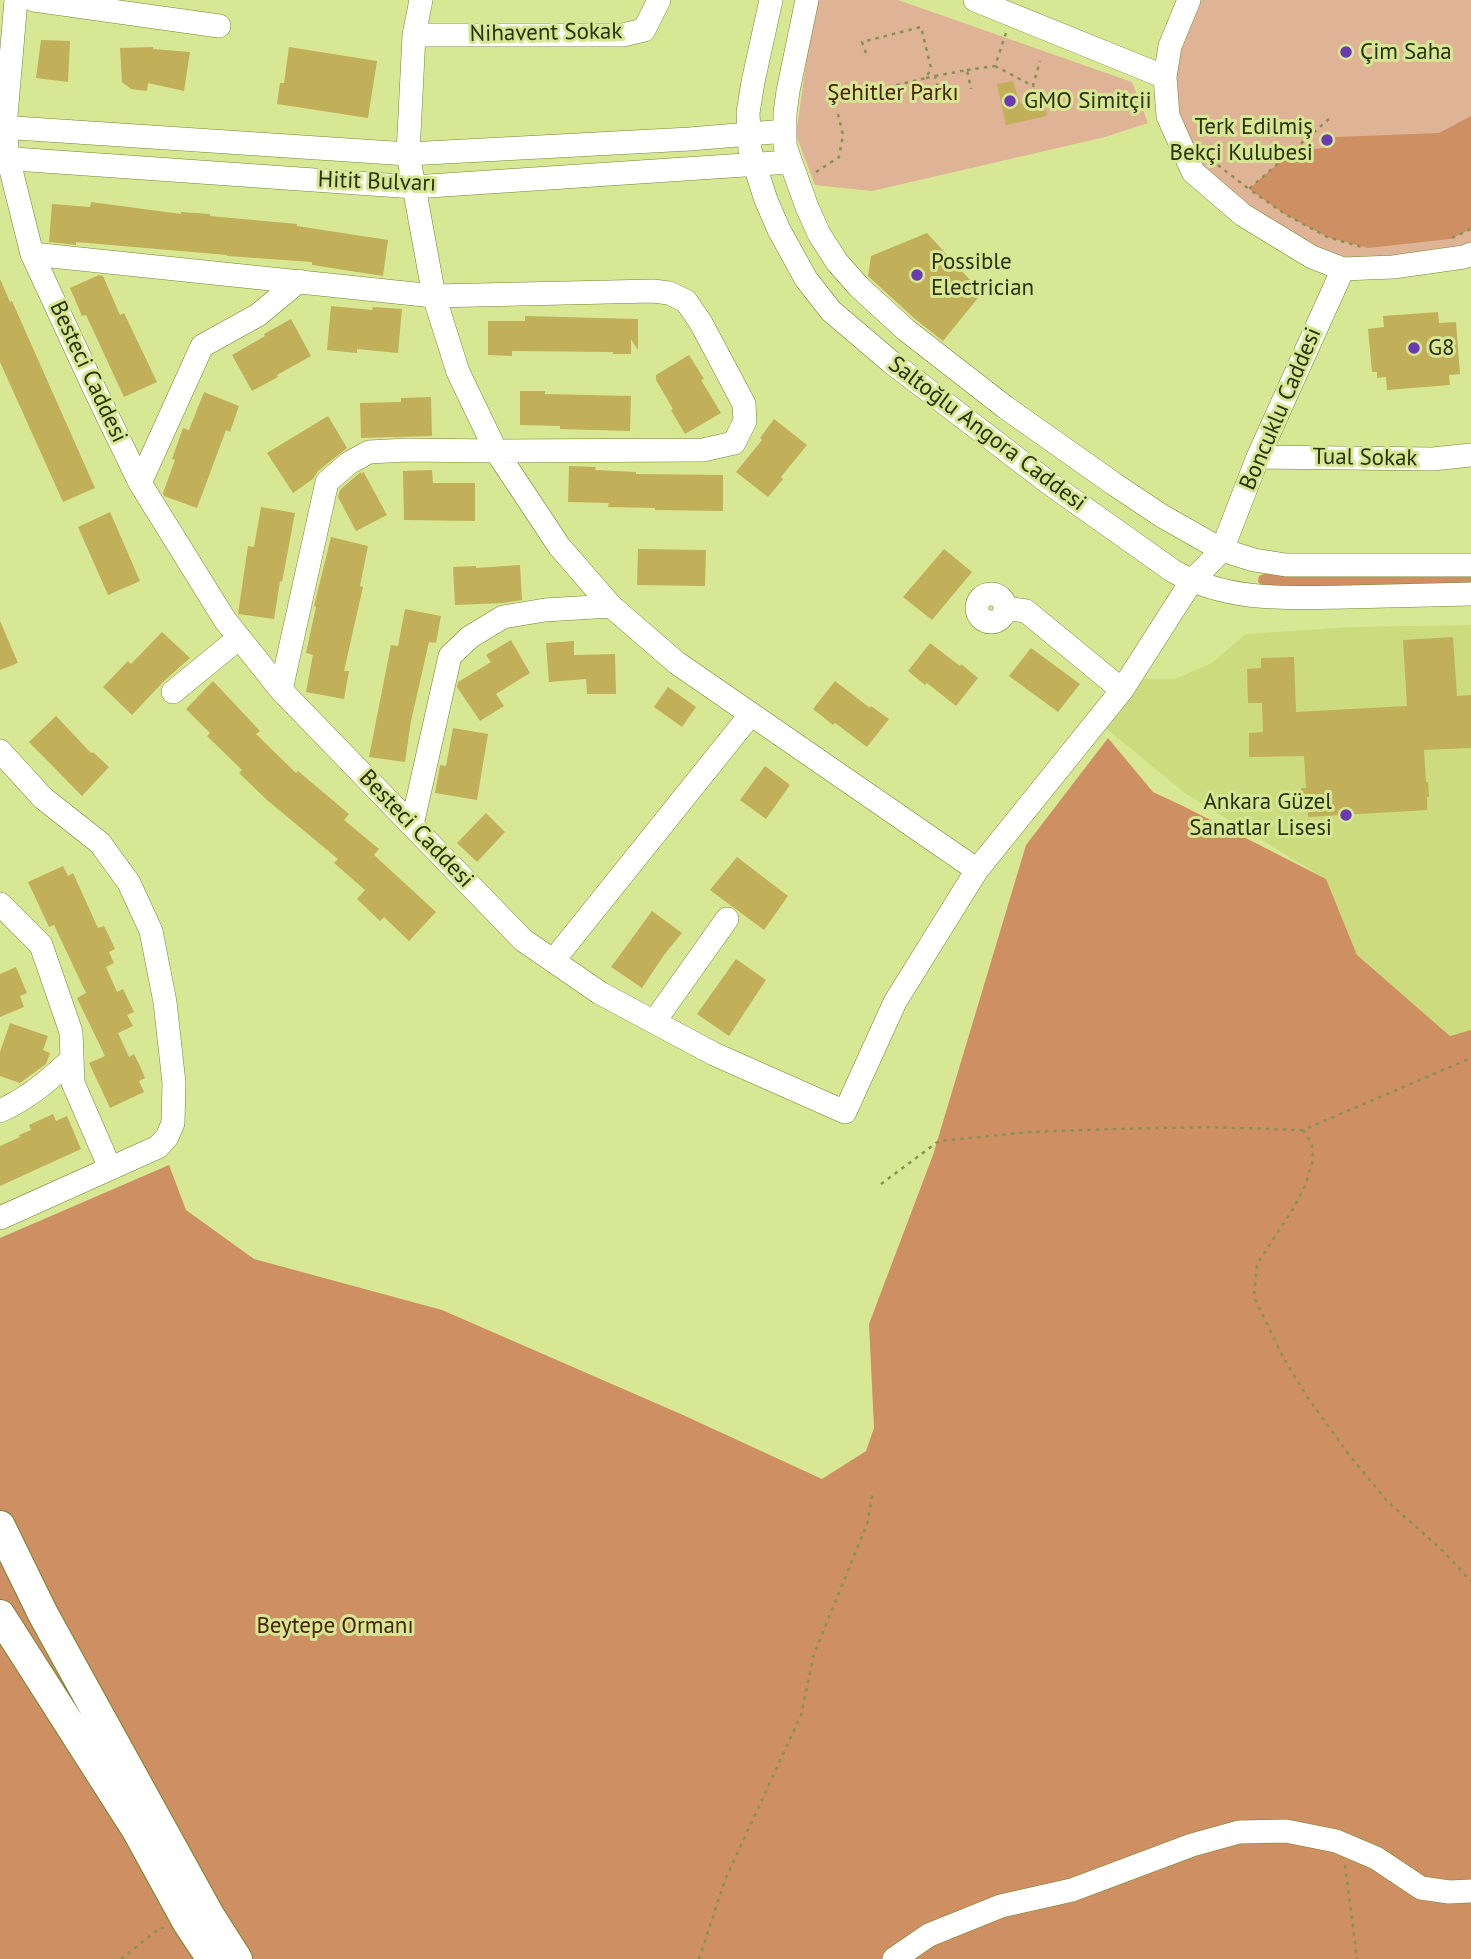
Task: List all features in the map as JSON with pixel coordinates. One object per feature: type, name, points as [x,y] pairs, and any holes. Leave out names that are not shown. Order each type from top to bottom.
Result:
[{"type":"main road","points":[[0,1526],[43,1614],[209,1915],[237,1959]]},
{"type":"main road","points":[[0,1615],[137,1830],[188,1923],[212,1959]]},
{"type":"street","points":[[2,127],[16,0]]},
{"type":"street","points":[[34,0],[219,26]]},
{"type":"street","points":[[421,0],[414,35],[408,154],[434,296],[458,372],[496,451],[559,546],[611,606],[677,663],[751,715],[977,870],[1122,690],[1191,582],[1222,550]]},
{"type":"street","name":"Nihavent Sokak","points":[[414,35],[623,35],[644,30],[659,0]]},
{"type":"street","name":"Saltoğlu Angora Caddesi","points":[[771,0],[752,82],[748,113],[748,135],[753,164],[766,200],[806,279],[831,311],[891,362],[1049,483],[1191,582],[1214,590],[1270,598],[1471,594]]},
{"type":"street","name":"Saltoğlu Angora Caddesi","points":[[807,0],[788,91],[785,146],[819,234],[837,262],[887,314],[1016,415],[1162,516],[1222,550],[1254,560],[1286,565],[1471,565]]},
{"type":"street","points":[[975,0],[1165,77]]},
{"type":"street","points":[[1189,0],[1170,46],[1165,77],[1168,116],[1192,172],[1243,215],[1312,257],[1343,269],[1393,267],[1471,254]]},
{"type":"street","name":"Hitit Bulvarı","points":[[2,127],[408,154],[785,131]]},
{"type":"street","name":"Besteci Caddesi","points":[[2,127],[4,158],[32,254],[140,483],[225,620],[281,690],[523,940],[600,993],[654,1022],[714,1054],[845,1112],[895,1002],[977,870]]},
{"type":"street","name":"Hitit Bulvarı","points":[[4,158],[414,187],[790,162]]},
{"type":"street","points":[[32,254],[434,296],[653,291],[669,293],[686,301],[701,323],[744,404],[745,421],[734,443],[703,450],[369,452],[349,463],[327,482],[281,690]]},
{"type":"street","name":"Boncuklu Caddesi","points":[[1222,550],[1258,457],[1343,269]]},
{"type":"street","points":[[140,483],[202,346],[258,315],[299,281]]},
{"type":"street","name":"Tual Sokak","points":[[1258,457],[1433,458],[1471,455]]},
{"type":"street","points":[[412,825],[450,656],[470,637],[503,617],[545,610],[611,606]]},
{"type":"street","points":[[1005,608],[1026,611],[1122,690]]},
{"type":"street","points":[[173,692],[239,638]]},
{"type":"street","points":[[554,961],[751,715]]},
{"type":"street","points":[[0,751],[43,798],[100,843],[129,883],[151,931],[165,1002],[174,1083],[173,1123],[167,1137],[158,1147],[0,1218]]},
{"type":"street","points":[[0,904],[41,944],[71,1032],[73,1083],[110,1168]]},
{"type":"street","points":[[654,1022],[727,919]]},
{"type":"street","points":[[0,1111],[21,1102],[72,1059]]},
{"type":"street","points":[[894,1959],[929,1935],[1001,1906],[1072,1890],[1192,1845],[1239,1832],[1286,1831],[1336,1841],[1376,1858],[1421,1888],[1449,1892],[1471,1891]]},
{"type":"path","points":[[995,66],[1012,15]]},
{"type":"path","points":[[866,53],[862,42],[921,27],[931,68],[926,78]]},
{"type":"path","points":[[872,91],[935,76],[995,66],[1033,86],[1040,61]]},
{"type":"path","points":[[967,70],[971,89]]},
{"type":"path","points":[[935,76],[940,95]]},
{"type":"path","points":[[799,184],[839,158],[843,135],[838,114]]},
{"type":"path","points":[[1249,189],[1329,119]]},
{"type":"path","points":[[1206,150],[1219,166],[1285,214],[1327,237],[1368,248]]},
{"type":"path","points":[[1450,239],[1471,229]]},
{"type":"path","points":[[881,1184],[939,1142],[959,1139],[1031,1132],[1127,1129],[1303,1130],[1471,1058]]},
{"type":"path","points":[[1303,1130],[1312,1144],[1313,1160],[1305,1186],[1293,1209],[1257,1264],[1254,1297],[1284,1359],[1347,1452],[1387,1501],[1441,1549],[1471,1581]]},
{"type":"path","points":[[699,1959],[725,1880],[801,1715],[814,1654],[867,1524],[873,1491]]},
{"type":"path","points":[[1344,1844],[1357,1959]]},
{"type":"path","points":[[121,1959],[160,1928],[188,1923]]},
{"type":"shaded area","name":"Ankara Güzel Sanatlar Lisesi","points":[[1471,625],[1471,1030],[1450,1036],[1357,955],[1326,879],[1186,794],[1103,726],[1144,679],[1175,679],[1212,663],[1246,634],[1351,627]]},
{"type":"green space","name":"Şehitler Parkı","points":[[815,0],[898,0],[1132,82],[1148,123],[1105,137],[872,191],[815,185],[796,135]]},
{"type":"green space","points":[[1189,0],[1471,0],[1471,254],[1343,269],[1193,172],[1165,77]]},
{"type":"green space","points":[[1471,116],[1471,229],[1450,239],[1368,248],[1327,237],[1285,214],[1249,189],[1291,152],[1323,148],[1335,137],[1439,133]]},
{"type":"green space","points":[[1471,573],[1471,587],[1346,589],[1262,586],[1258,582],[1259,576],[1264,574]]},
{"type":"green space","name":"Beytepe Ormanı","points":[[1108,738],[1153,792],[1326,879],[1357,955],[1450,1036],[1471,1030],[1471,1959],[0,1959],[0,1238],[169,1165],[186,1210],[254,1259],[442,1310],[822,1479],[866,1451],[874,1428],[869,1324],[933,1155],[1026,845]]},
{"type":"building","points":[[41,40],[70,41],[68,82],[36,78]]},
{"type":"building","points":[[153,47],[190,52],[184,91],[148,83],[147,91],[131,89],[122,82],[120,48]]},
{"type":"building","points":[[289,47],[377,61],[368,118],[277,104],[280,83],[284,83]]},
{"type":"building","name":"GMO Simitçii","points":[[1013,81],[1020,104],[1043,99],[1047,116],[1006,125],[997,84]]},
{"type":"building","points":[[91,202],[181,214],[210,214],[297,224],[388,240],[383,276],[312,265],[312,262],[49,242],[52,204],[90,207]]},
{"type":"building","name":"Possible Electrician","points":[[927,233],[982,293],[943,341],[868,276],[871,256]]},
{"type":"building","points":[[99,275],[103,276],[120,315],[124,313],[157,382],[124,397],[86,315],[82,316],[70,288]]},
{"type":"building","points":[[0,279],[95,488],[63,502],[0,362]]},
{"type":"building","points":[[331,306],[372,310],[373,307],[402,309],[398,353],[357,349],[357,353],[327,350]]},
{"type":"building","name":"G8","points":[[1438,312],[1439,323],[1456,322],[1460,374],[1449,375],[1450,385],[1387,390],[1386,377],[1377,378],[1377,372],[1372,372],[1368,329],[1384,327],[1383,316]]},
{"type":"building","points":[[525,316],[638,319],[638,350],[631,339],[631,354],[512,351],[512,356],[488,355],[488,321],[525,321]]},
{"type":"building","points":[[291,319],[311,356],[252,391],[232,355]]},
{"type":"building","points":[[689,355],[721,413],[685,434],[656,380],[656,375]]},
{"type":"building","points":[[520,391],[631,396],[630,431],[520,425]]},
{"type":"building","points":[[204,392],[239,406],[230,432],[226,430],[197,508],[164,496],[163,493],[183,428],[189,430]]},
{"type":"building","points":[[431,397],[432,436],[361,438],[360,403],[401,402],[401,398]]},
{"type":"building","points":[[328,416],[347,448],[293,493],[267,453]]},
{"type":"building","points":[[774,419],[807,445],[768,497],[736,472],[762,440],[760,438]]},
{"type":"building","points":[[569,466],[596,467],[595,470],[636,474],[723,475],[723,511],[655,510],[608,507],[609,503],[568,502]]},
{"type":"building","points":[[432,470],[433,483],[475,483],[475,521],[404,520],[403,471]]},
{"type":"building","points":[[363,471],[387,515],[356,531],[338,497],[340,490],[361,472],[362,475]]},
{"type":"building","points":[[261,507],[295,513],[274,619],[238,614],[248,546],[254,547]]},
{"type":"building","points":[[110,512],[140,581],[108,595],[78,527]]},
{"type":"building","points":[[331,537],[368,546],[360,586],[363,587],[344,671],[349,671],[344,699],[306,692],[313,655],[306,653]]},
{"type":"building","points":[[638,549],[706,550],[705,586],[637,585]]},
{"type":"building","points":[[944,549],[972,572],[932,620],[903,597]]},
{"type":"building","points":[[520,565],[522,600],[455,605],[453,567]]},
{"type":"building","points":[[405,609],[441,616],[436,643],[429,642],[411,721],[405,762],[369,757],[391,645],[398,646]]},
{"type":"building","points":[[0,621],[18,663],[0,670]]},
{"type":"building","points":[[162,632],[190,658],[132,715],[103,687],[128,661],[131,664]]},
{"type":"building","points":[[1453,637],[1457,696],[1471,695],[1471,748],[1424,750],[1429,797],[1427,810],[1308,817],[1307,802],[1302,802],[1301,788],[1306,788],[1304,756],[1249,757],[1249,733],[1263,732],[1262,703],[1248,703],[1247,669],[1261,668],[1261,658],[1294,657],[1296,712],[1407,706],[1403,640]]},
{"type":"building","points":[[511,640],[530,673],[496,694],[504,706],[480,721],[457,687],[458,682],[491,662],[486,655]]},
{"type":"building","points":[[574,641],[574,655],[615,654],[616,694],[587,694],[586,679],[549,682],[546,643]]},
{"type":"building","points":[[930,643],[978,678],[956,706],[908,671]]},
{"type":"building","points":[[1031,648],[1080,684],[1058,712],[1009,676]]},
{"type":"building","points":[[213,681],[260,731],[256,734],[296,773],[298,771],[349,814],[344,820],[379,849],[374,855],[436,912],[409,941],[384,917],[380,921],[357,899],[365,890],[334,863],[338,859],[239,773],[242,770],[207,736],[210,733],[186,709]]},
{"type":"building","points":[[835,681],[889,719],[867,747],[813,709]]},
{"type":"building","points":[[668,687],[696,707],[682,727],[654,707]]},
{"type":"building","points":[[56,716],[91,753],[109,767],[82,796],[29,742]]},
{"type":"building","points":[[453,728],[488,734],[477,800],[435,793],[440,765],[446,766]]},
{"type":"building","points":[[765,766],[790,785],[766,819],[740,800]]},
{"type":"building","points":[[486,813],[505,832],[477,862],[457,843]]},
{"type":"building","points":[[737,857],[788,896],[764,930],[710,890]]},
{"type":"building","points":[[63,866],[68,876],[73,873],[98,928],[104,926],[109,936],[115,949],[109,952],[114,963],[106,967],[117,992],[123,989],[134,1012],[127,1015],[133,1026],[118,1033],[129,1057],[134,1054],[140,1066],[145,1078],[139,1081],[144,1092],[110,1108],[89,1063],[105,1056],[77,998],[86,993],[54,925],[49,927],[28,882]]},
{"type":"building","points":[[652,911],[682,933],[642,988],[611,967]]},
{"type":"building","points":[[736,959],[766,980],[729,1036],[697,1014]]},
{"type":"building","points":[[16,967],[27,993],[20,996],[24,1007],[0,1017],[0,974]]},
{"type":"building","points":[[10,1023],[48,1036],[43,1050],[50,1053],[46,1064],[20,1083],[0,1076],[0,1052]]},
{"type":"building","points":[[53,1114],[56,1121],[67,1116],[81,1149],[0,1186],[0,1146],[31,1130],[29,1125]]},
{"type":"place","name":"Çim Saha","points":[[1346,52]]},
{"type":"place","name":"GMO Simitçii","points":[[1010,101]]},
{"type":"place","name":"Terk Edilmiş Bekçi Kulubesi","points":[[1327,140]]},
{"type":"place","name":"Possible Electrician","points":[[917,275]]},
{"type":"place","name":"G8","points":[[1414,348]]},
{"type":"place","name":"Ankara Güzel Sanatlar Lisesi","points":[[1346,815]]}]
